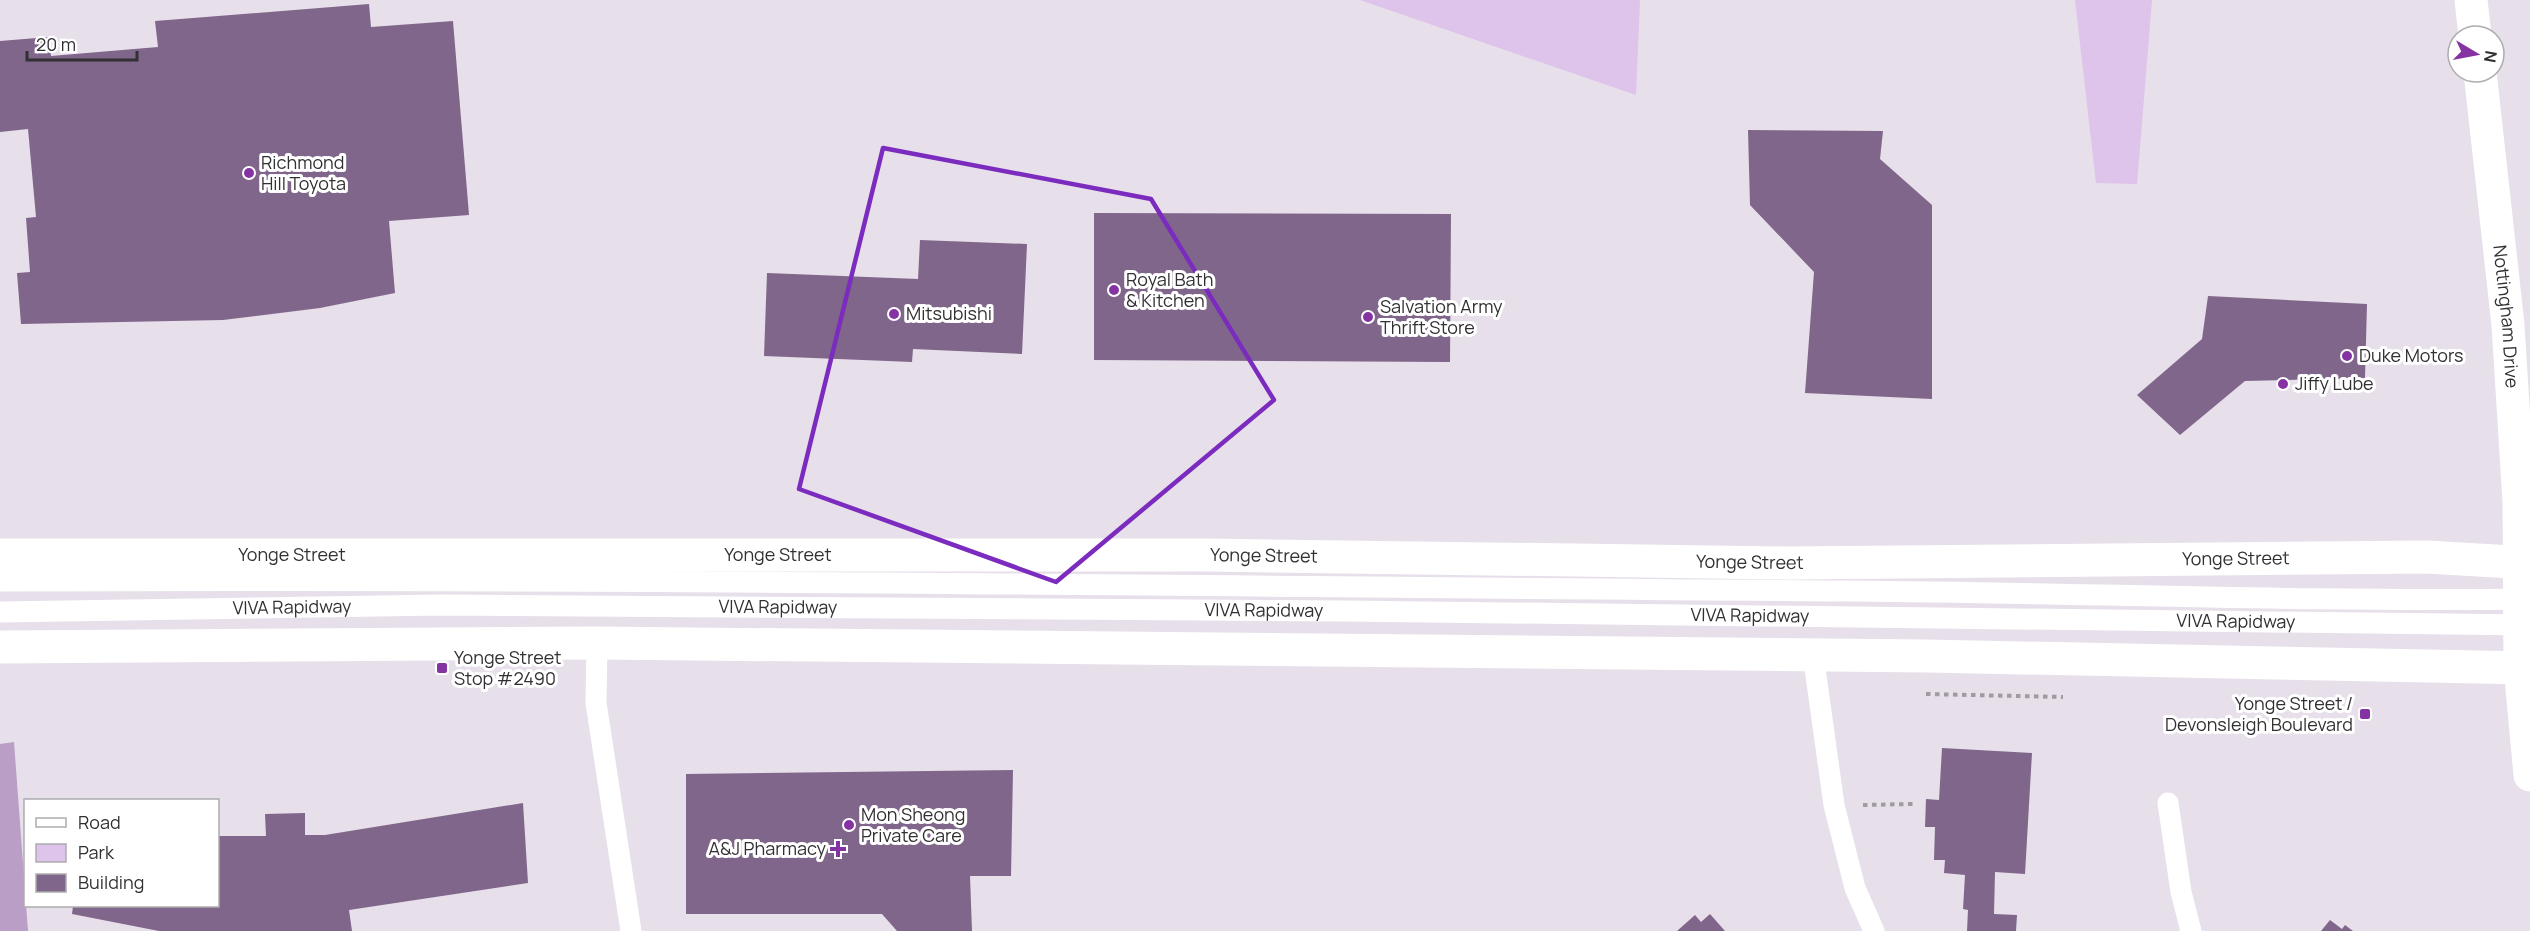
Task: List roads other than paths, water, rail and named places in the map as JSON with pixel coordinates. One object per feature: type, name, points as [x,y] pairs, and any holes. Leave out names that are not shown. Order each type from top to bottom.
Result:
[{"type":"main road","points":[[2471,0],[2474,24]]},
{"type":"main road","name":"Nottingham Drive","points":[[2481,84],[2508,325],[2525,563],[2525,667],[2530,775]]},
{"type":"main road","name":"Yonge Street","points":[[0,555],[1206,555],[1776,563],[2427,557],[2525,563]]},
{"type":"main road","points":[[0,647],[597,643],[1813,654],[2525,667]]},
{"type":"lane","name":"VIVA Rapidway","points":[[0,581],[323,580],[2122,594],[2427,601],[2525,612]]},
{"type":"lane","name":"VIVA Rapidway","points":[[0,612],[453,605],[1346,610],[2525,612]]},
{"type":"lane","points":[[597,643],[596,703],[630,931]]},
{"type":"lane","points":[[1813,654],[1834,805],[1855,888],[1874,931]]},
{"type":"lane","points":[[2168,803],[2181,892],[2192,931]]},
{"type":"place","name":"Richmond Hill Toyota","points":[[249,173]]},
{"type":"place","name":"Royal Bath & Kitchen","points":[[1114,290]]},
{"type":"place","name":"Mitsubishi","points":[[894,314]]},
{"type":"place","name":"Salvation Army Thrift Store","points":[[1368,317]]},
{"type":"place","name":"Duke Motors","points":[[2347,356]]},
{"type":"place","name":"Jiffy Lube","points":[[2283,384]]},
{"type":"place","name":"Yonge Street Stop #2490","points":[[442,668]]},
{"type":"place","name":"Yonge Street / Devonsleigh Boulevard","points":[[2365,714]]},
{"type":"place","name":"Mon Sheong Private Care","points":[[849,825]]},
{"type":"place","name":"A&J Pharmacy","points":[[838,849]]}]
